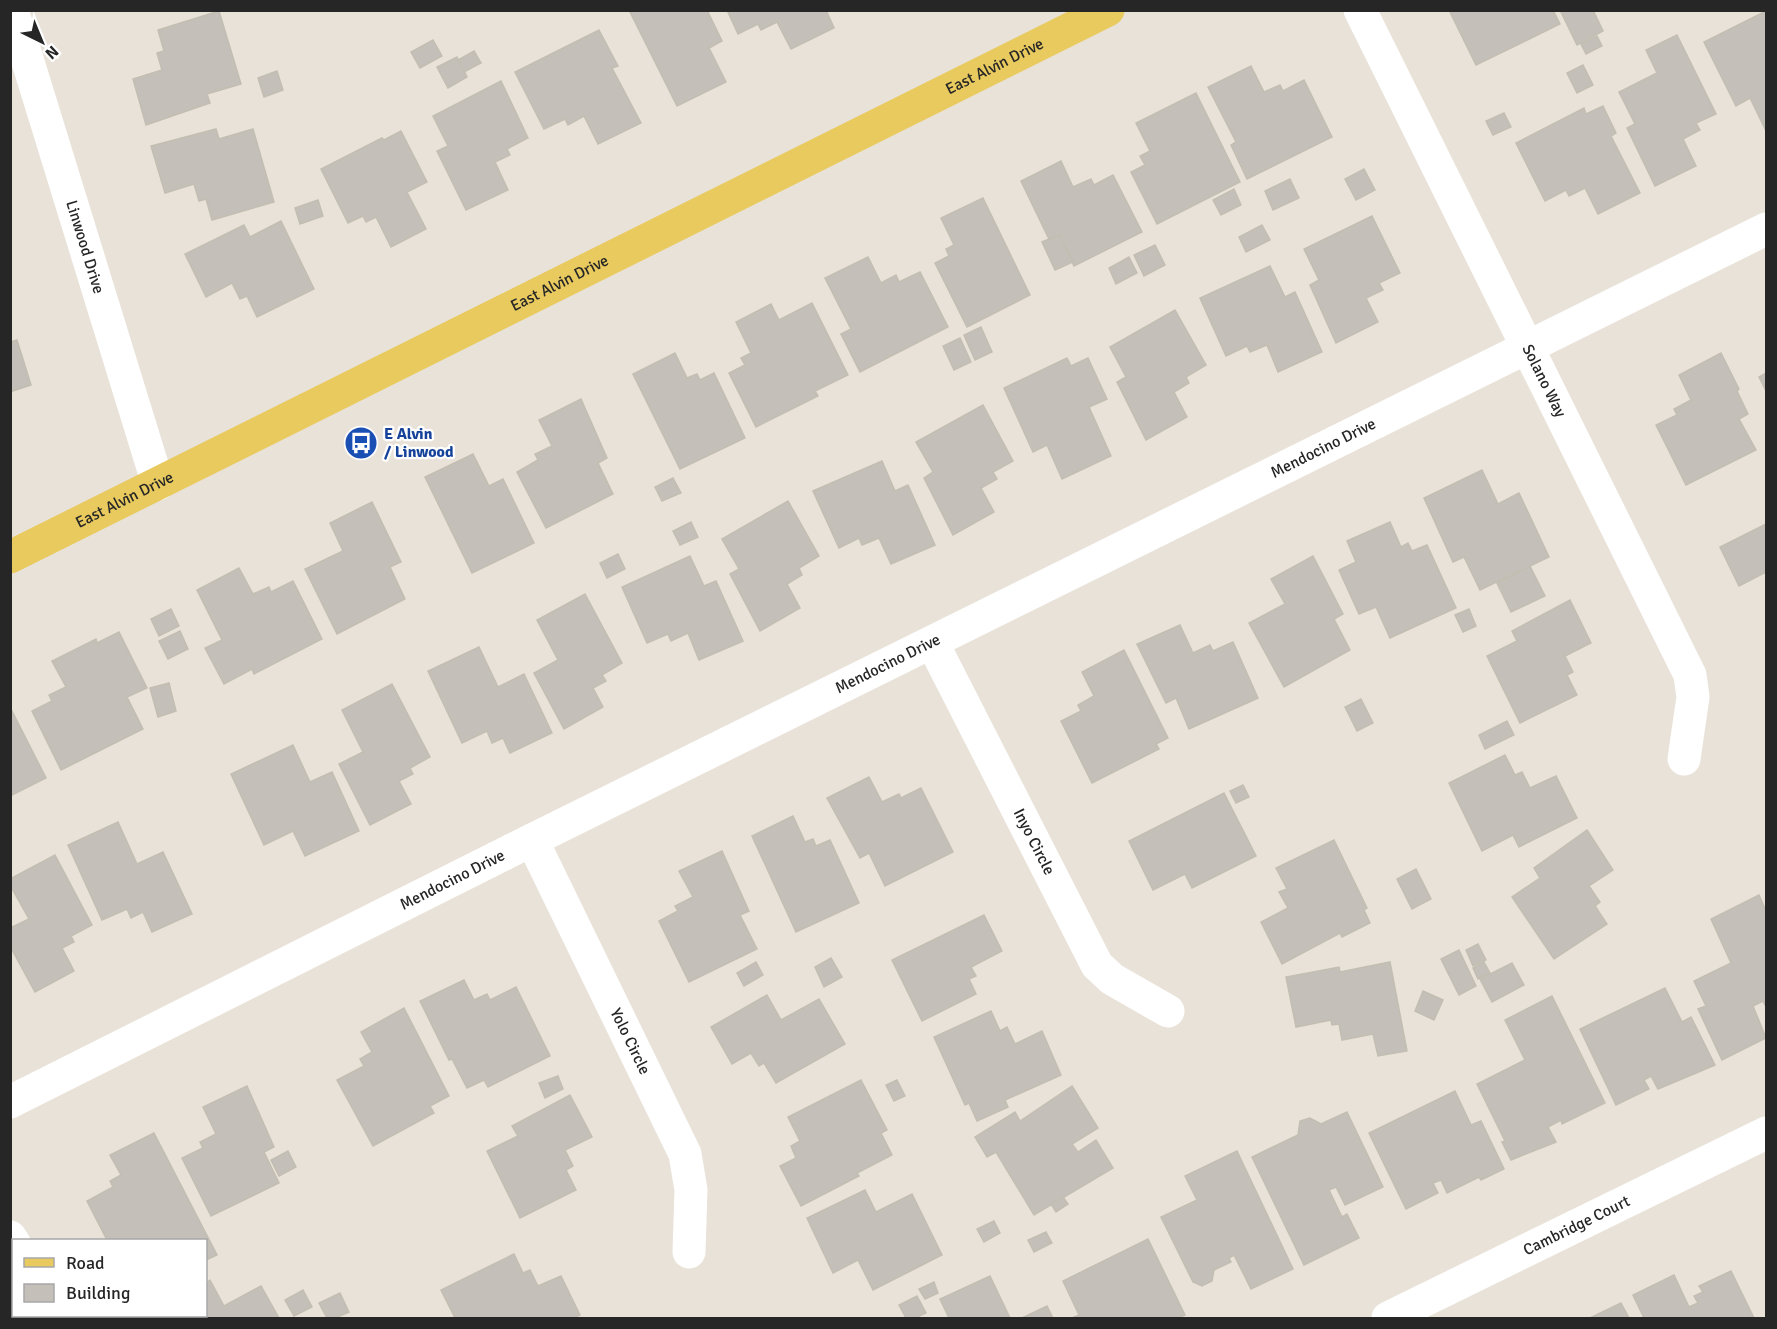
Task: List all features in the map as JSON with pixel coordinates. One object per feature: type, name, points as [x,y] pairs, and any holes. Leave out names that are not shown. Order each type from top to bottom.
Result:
[{"type":"main road","name":"East Alvin Drive","points":[[10,557],[1108,10]]},
{"type":"street","name":"Linwood Drive","points":[[12,10],[158,484]]},
{"type":"street","name":"Solano Way","points":[[1360,10],[1690,675],[1693,697],[1684,759]]},
{"type":"street","name":"Mendocino Drive","points":[[10,1102],[532,840],[933,644],[1767,229]]},
{"type":"street","name":"Inyo Circle","points":[[933,644],[1096,965],[1112,979],[1168,1011]]},
{"type":"street","name":"Yolo Circle","points":[[532,840],[685,1154],[691,1190],[689,1252]]},
{"type":"street","name":"Cambridge Court","points":[[1388,1318],[1767,1133]]},
{"type":"building","points":[[629,10],[707,10],[722,41],[709,48],[726,82],[677,106]]},
{"type":"building","points":[[727,10],[826,10],[834,28],[791,49],[777,22],[761,30],[758,24],[738,34]]},
{"type":"building","points":[[1449,10],[1553,10],[1560,24],[1476,65]]},
{"type":"building","points":[[1560,10],[1593,10],[1603,31],[1577,45]]},
{"type":"building","points":[[219,11],[241,84],[207,94],[210,103],[146,125],[133,79],[162,70],[157,53],[164,51],[158,30]]},
{"type":"building","points":[[1766,11],[1766,131],[1750,98],[1736,106],[1704,42]]},
{"type":"building","points":[[599,30],[618,66],[612,68],[641,123],[598,144],[584,116],[568,125],[565,119],[544,129],[515,72]]},
{"type":"building","points":[[1677,35],[1716,114],[1696,123],[1700,130],[1683,139],[1696,166],[1655,186],[1627,128],[1635,124],[1619,92],[1657,73],[1646,50]]},
{"type":"building","points":[[1597,36],[1602,46],[1586,54],[1581,44]]},
{"type":"building","points":[[433,40],[442,56],[420,68],[411,52]]},
{"type":"building","points":[[474,51],[481,63],[464,72],[458,60]]},
{"type":"building","points":[[457,57],[467,77],[448,88],[437,67]]},
{"type":"building","points":[[1583,65],[1593,85],[1577,93],[1567,73]]},
{"type":"building","points":[[1251,66],[1264,92],[1280,85],[1283,91],[1304,80],[1332,137],[1247,179],[1231,145],[1236,142],[1208,87]]},
{"type":"building","points":[[277,71],[283,90],[264,97],[258,78]]},
{"type":"building","points":[[501,81],[528,138],[507,149],[510,155],[495,162],[508,190],[466,210],[437,151],[448,146],[433,116]]},
{"type":"building","points":[[1196,93],[1240,182],[1157,224],[1131,172],[1145,165],[1140,156],[1150,151],[1136,123]]},
{"type":"building","points":[[1603,106],[1616,133],[1611,136],[1640,193],[1598,214],[1585,188],[1569,196],[1566,190],[1545,201],[1516,143],[1584,108],[1586,114]]},
{"type":"building","points":[[1504,113],[1511,127],[1493,135],[1486,121]]},
{"type":"building","points":[[216,129],[219,139],[253,129],[274,202],[212,220],[206,199],[199,201],[194,184],[165,193],[151,146]]},
{"type":"building","points":[[401,131],[427,182],[407,192],[426,229],[391,247],[376,217],[366,222],[363,216],[348,223],[321,169],[382,138],[384,140]]},
{"type":"building","points":[[1061,161],[1073,187],[1091,179],[1094,185],[1113,175],[1142,232],[1074,266],[1059,235],[1049,239],[1021,181]]},
{"type":"building","points":[[1364,169],[1375,190],[1356,200],[1345,179]]},
{"type":"building","points":[[1290,179],[1299,198],[1273,210],[1265,191]]},
{"type":"building","points":[[1234,189],[1241,205],[1221,215],[1213,200]]},
{"type":"building","points":[[983,198],[1030,295],[967,327],[935,263],[949,256],[946,249],[954,245],[941,218]]},
{"type":"building","points":[[318,200],[323,216],[300,224],[295,208]]},
{"type":"building","points":[[1372,216],[1400,273],[1379,283],[1383,290],[1366,298],[1378,322],[1336,343],[1310,285],[1319,280],[1304,249]]},
{"type":"building","points":[[281,221],[314,289],[257,317],[247,296],[240,299],[232,283],[206,297],[185,254],[244,225],[250,237]]},
{"type":"building","points":[[1262,225],[1270,240],[1246,252],[1239,237]]},
{"type":"building","points":[[1059,235],[1073,262],[1055,270],[1042,242]]},
{"type":"building","points":[[1155,245],[1165,265],[1144,276],[1134,255]]},
{"type":"building","points":[[868,257],[881,283],[896,275],[899,282],[920,272],[948,327],[860,372],[841,334],[851,329],[825,278]]},
{"type":"building","points":[[1129,257],[1137,273],[1116,284],[1109,268]]},
{"type":"building","points":[[1270,266],[1285,297],[1295,292],[1322,352],[1278,372],[1267,345],[1250,352],[1247,346],[1226,356],[1200,298]]},
{"type":"building","points":[[812,303],[848,375],[815,391],[818,396],[756,427],[729,373],[745,365],[741,358],[751,353],[736,322],[771,304],[779,320]]},
{"type":"building","points":[[1175,310],[1206,365],[1186,377],[1189,383],[1174,392],[1187,417],[1146,440],[1117,382],[1126,377],[1110,347]]},
{"type":"building","points":[[981,327],[992,352],[975,360],[964,335]]},
{"type":"building","points":[[960,338],[971,362],[954,370],[943,346]]},
{"type":"building","points":[[17,340],[31,385],[10,392],[10,342]]},
{"type":"building","points":[[675,353],[687,378],[697,374],[700,380],[714,373],[745,438],[680,469],[633,374]]},
{"type":"building","points":[[1721,353],[1739,389],[1737,391],[1748,414],[1739,419],[1756,450],[1686,485],[1656,425],[1677,415],[1674,409],[1691,400],[1679,375]]},
{"type":"building","points":[[1067,358],[1071,366],[1088,358],[1107,399],[1089,407],[1111,456],[1062,479],[1047,445],[1033,452],[1004,388]]},
{"type":"building","points":[[1766,373],[1766,391],[1759,377]]},
{"type":"building","points":[[581,399],[607,458],[598,463],[613,494],[546,528],[517,472],[538,460],[535,454],[552,446],[539,420]]},
{"type":"building","points":[[983,405],[1013,461],[993,472],[997,479],[981,488],[994,512],[953,535],[924,478],[933,472],[916,442]]},
{"type":"building","points":[[473,454],[489,486],[503,479],[534,543],[472,573],[425,477]]},
{"type":"building","points":[[882,461],[895,491],[908,485],[935,545],[891,564],[879,538],[862,545],[859,538],[839,548],[813,491]]},
{"type":"building","points":[[1482,470],[1498,504],[1519,493],[1549,557],[1480,590],[1464,557],[1453,562],[1424,498]]},
{"type":"building","points":[[673,478],[681,493],[662,501],[655,487]]},
{"type":"building","points":[[788,501],[819,556],[799,568],[802,575],[787,584],[800,608],[760,631],[730,574],[739,569],[722,539]]},
{"type":"building","points":[[372,502],[401,562],[390,567],[405,599],[337,634],[305,569],[343,551],[330,523]]},
{"type":"building","points":[[691,522],[698,537],[680,545],[673,531]]},
{"type":"building","points":[[1390,522],[1401,547],[1408,543],[1412,551],[1427,545],[1456,608],[1390,638],[1376,607],[1359,614],[1339,570],[1356,562],[1347,541]]},
{"type":"building","points":[[1766,524],[1766,572],[1739,586],[1720,547]]},
{"type":"building","points":[[618,554],[625,569],[607,578],[600,563]]},
{"type":"building","points":[[690,556],[704,586],[716,581],[743,641],[699,660],[688,633],[671,641],[668,634],[647,643],[622,587]]},
{"type":"building","points":[[1313,556],[1343,614],[1334,619],[1350,650],[1284,687],[1249,623],[1285,604],[1271,579]]},
{"type":"building","points":[[1530,566],[1545,596],[1511,612],[1497,583]]},
{"type":"building","points":[[239,568],[253,594],[269,587],[271,592],[293,581],[322,639],[254,674],[252,669],[224,684],[205,648],[222,640],[197,590]]},
{"type":"building","points":[[585,594],[622,663],[602,675],[606,681],[593,688],[603,707],[564,729],[534,673],[558,660],[537,620]]},
{"type":"building","points":[[1570,600],[1591,643],[1565,656],[1573,672],[1567,675],[1577,695],[1520,723],[1487,656],[1517,641],[1512,631]]},
{"type":"building","points":[[171,609],[179,626],[159,636],[151,619]]},
{"type":"building","points":[[1469,609],[1476,626],[1463,632],[1455,615]]},
{"type":"building","points":[[1180,625],[1193,653],[1210,645],[1213,651],[1233,642],[1258,698],[1189,729],[1176,698],[1166,703],[1137,644]]},
{"type":"building","points":[[180,631],[188,649],[168,659],[159,641]]},
{"type":"building","points":[[119,632],[147,688],[127,697],[143,729],[61,770],[32,711],[52,701],[49,695],[66,687],[52,661],[96,639],[97,643]]},
{"type":"building","points":[[479,647],[498,687],[524,674],[552,733],[510,753],[503,738],[492,743],[487,731],[462,743],[428,671]]},
{"type":"building","points":[[1124,650],[1168,738],[1156,744],[1159,749],[1092,783],[1061,721],[1081,711],[1078,705],[1094,696],[1082,672]]},
{"type":"building","points":[[169,683],[176,711],[158,717],[150,688]]},
{"type":"building","points":[[392,684],[430,757],[410,768],[413,774],[399,781],[411,804],[370,825],[339,764],[363,752],[342,710]]},
{"type":"building","points":[[1361,699],[1373,723],[1357,731],[1345,707]]},
{"type":"building","points":[[10,707],[46,778],[10,796]]},
{"type":"building","points":[[1507,721],[1514,735],[1485,749],[1479,735]]},
{"type":"building","points":[[293,745],[310,782],[332,772],[359,831],[305,856],[293,831],[264,845],[231,774]]},
{"type":"building","points":[[1505,755],[1515,775],[1522,772],[1530,788],[1556,776],[1577,818],[1519,847],[1513,835],[1482,851],[1449,783]]},
{"type":"building","points":[[869,777],[882,802],[899,794],[901,798],[921,788],[953,852],[885,886],[869,853],[860,858],[827,798]]},
{"type":"building","points":[[1243,785],[1249,797],[1236,803],[1230,791]]},
{"type":"building","points":[[1224,793],[1256,856],[1192,888],[1185,874],[1153,890],[1129,841]]},
{"type":"building","points":[[793,816],[805,842],[813,839],[816,846],[830,840],[859,903],[796,932],[752,836]]},
{"type":"building","points":[[118,822],[137,864],[163,852],[192,914],[152,932],[143,912],[131,918],[127,909],[102,920],[68,845]]},
{"type":"building","points":[[1587,830],[1613,870],[1589,886],[1600,902],[1595,906],[1607,924],[1554,959],[1512,897],[1540,878],[1534,868]]},
{"type":"building","points":[[1334,840],[1367,908],[1364,910],[1370,923],[1342,937],[1340,933],[1282,964],[1261,922],[1288,908],[1279,892],[1287,889],[1276,868]]},
{"type":"building","points":[[722,851],[749,911],[740,915],[757,949],[689,982],[659,921],[678,911],[675,906],[693,897],[679,871]]},
{"type":"building","points":[[55,855],[92,925],[71,936],[74,942],[62,948],[74,971],[35,992],[10,946],[10,928],[29,919],[10,885],[10,879]]},
{"type":"building","points":[[1416,869],[1431,899],[1412,909],[1397,879]]},
{"type":"building","points":[[1759,895],[1766,911],[1766,1007],[1763,1001],[1753,1006],[1766,1038],[1722,1060],[1698,1009],[1706,1006],[1694,981],[1731,963],[1711,919]]},
{"type":"building","points":[[984,915],[1002,951],[971,967],[976,976],[969,979],[976,994],[922,1021],[892,960]]},
{"type":"building","points":[[1478,944],[1486,960],[1473,966],[1466,950]]},
{"type":"building","points":[[1459,950],[1476,986],[1459,995],[1441,959]]},
{"type":"building","points":[[831,958],[842,977],[824,987],[815,967]]},
{"type":"building","points":[[756,962],[763,975],[744,986],[737,973]]},
{"type":"building","points":[[1390,962],[1407,1051],[1378,1056],[1373,1034],[1342,1040],[1339,1024],[1332,1025],[1331,1020],[1296,1027],[1286,977],[1339,967],[1340,972]]},
{"type":"building","points":[[1484,962],[1490,973],[1478,979],[1473,968]]},
{"type":"building","points":[[1512,963],[1524,985],[1492,1002],[1480,979]]},
{"type":"building","points":[[464,980],[474,1000],[487,994],[490,1000],[516,987],[550,1056],[488,1087],[484,1080],[467,1088],[452,1059],[449,1060],[420,1001]]},
{"type":"building","points":[[1665,988],[1682,1022],[1691,1017],[1715,1065],[1658,1089],[1651,1076],[1644,1080],[1649,1089],[1616,1105],[1580,1029]]},
{"type":"building","points":[[1423,991],[1443,1000],[1434,1020],[1415,1011]]},
{"type":"building","points":[[767,995],[781,1020],[819,999],[845,1044],[776,1083],[764,1063],[759,1066],[751,1053],[732,1064],[711,1027]]},
{"type":"building","points":[[1552,996],[1605,1103],[1562,1124],[1561,1120],[1548,1127],[1556,1142],[1511,1160],[1502,1142],[1505,1141],[1477,1084],[1525,1060],[1505,1020]]},
{"type":"building","points":[[404,1008],[449,1096],[430,1106],[434,1113],[373,1146],[337,1080],[364,1066],[360,1059],[372,1052],[361,1032]]},
{"type":"building","points":[[991,1011],[1000,1031],[1007,1027],[1015,1044],[1042,1031],[1061,1075],[1005,1100],[1008,1107],[977,1121],[969,1103],[965,1105],[934,1037]]},
{"type":"building","points":[[558,1076],[563,1089],[545,1098],[539,1083]]},
{"type":"building","points":[[861,1080],[887,1130],[881,1133],[892,1155],[857,1173],[859,1176],[801,1206],[780,1166],[796,1158],[791,1146],[800,1141],[788,1117]]},
{"type":"building","points":[[897,1080],[905,1096],[894,1101],[886,1085]]},
{"type":"building","points":[[247,1086],[274,1147],[264,1152],[279,1183],[211,1216],[182,1158],[203,1148],[200,1142],[216,1134],[203,1107]]},
{"type":"building","points":[[1072,1086],[1098,1128],[1072,1144],[1078,1152],[1096,1140],[1113,1168],[1034,1215],[996,1152],[987,1157],[975,1137],[1015,1112],[1020,1121]]},
{"type":"building","points":[[1455,1091],[1471,1125],[1481,1121],[1504,1169],[1481,1180],[1479,1177],[1447,1193],[1441,1180],[1433,1183],[1438,1193],[1406,1209],[1369,1133]]},
{"type":"building","points":[[570,1095],[592,1137],[565,1150],[573,1166],[566,1170],[576,1190],[520,1218],[487,1151],[518,1136],[512,1126]]},
{"type":"building","points":[[1347,1112],[1383,1187],[1345,1205],[1336,1187],[1329,1190],[1342,1217],[1347,1214],[1359,1238],[1304,1265],[1252,1157],[1298,1135],[1300,1121],[1310,1118],[1321,1124]]},
{"type":"building","points":[[154,1133],[217,1255],[207,1260],[207,1239],[106,1239],[87,1201],[113,1187],[110,1181],[121,1175],[110,1155]]},
{"type":"building","points":[[288,1151],[296,1167],[279,1176],[271,1160]]},
{"type":"building","points":[[1237,1151],[1293,1269],[1251,1289],[1234,1255],[1229,1258],[1231,1262],[1214,1270],[1212,1281],[1202,1286],[1193,1282],[1161,1217],[1197,1200],[1185,1176]]},
{"type":"building","points":[[865,1190],[876,1212],[912,1194],[942,1255],[873,1290],[858,1260],[833,1273],[807,1218]]},
{"type":"building","points":[[1063,1197],[1068,1204],[1056,1212],[1051,1204]]},
{"type":"building","points":[[994,1221],[1000,1233],[984,1242],[977,1229]]},
{"type":"building","points":[[1046,1232],[1052,1243],[1034,1252],[1028,1240]]},
{"type":"building","points":[[1148,1239],[1185,1315],[1177,1318],[1072,1318],[1079,1315],[1063,1281]]},
{"type":"building","points":[[514,1254],[523,1273],[530,1270],[538,1286],[561,1276],[580,1315],[573,1318],[455,1318],[441,1290]]},
{"type":"building","points":[[1731,1271],[1754,1318],[1644,1318],[1633,1295],[1674,1275],[1689,1307],[1698,1303],[1694,1296],[1703,1292],[1699,1286]]},
{"type":"building","points":[[990,1276],[1010,1318],[949,1318],[940,1299]]},
{"type":"building","points":[[210,1280],[224,1306],[261,1286],[279,1318],[151,1318],[207,1317],[207,1282]]},
{"type":"building","points":[[934,1282],[938,1293],[925,1299],[919,1289]]},
{"type":"building","points":[[303,1290],[312,1307],[294,1316],[285,1300]]},
{"type":"building","points":[[340,1293],[349,1312],[335,1318],[327,1318],[319,1303]]},
{"type":"building","points":[[917,1296],[926,1313],[915,1318],[906,1318],[899,1305]]},
{"type":"building","points":[[1621,1303],[1629,1318],[1590,1318]]},
{"type":"building","points":[[1047,1306],[1053,1318],[1022,1318]]},
{"type":"place","name":"E Alvin / Linwood","points":[[361,443]]}]
